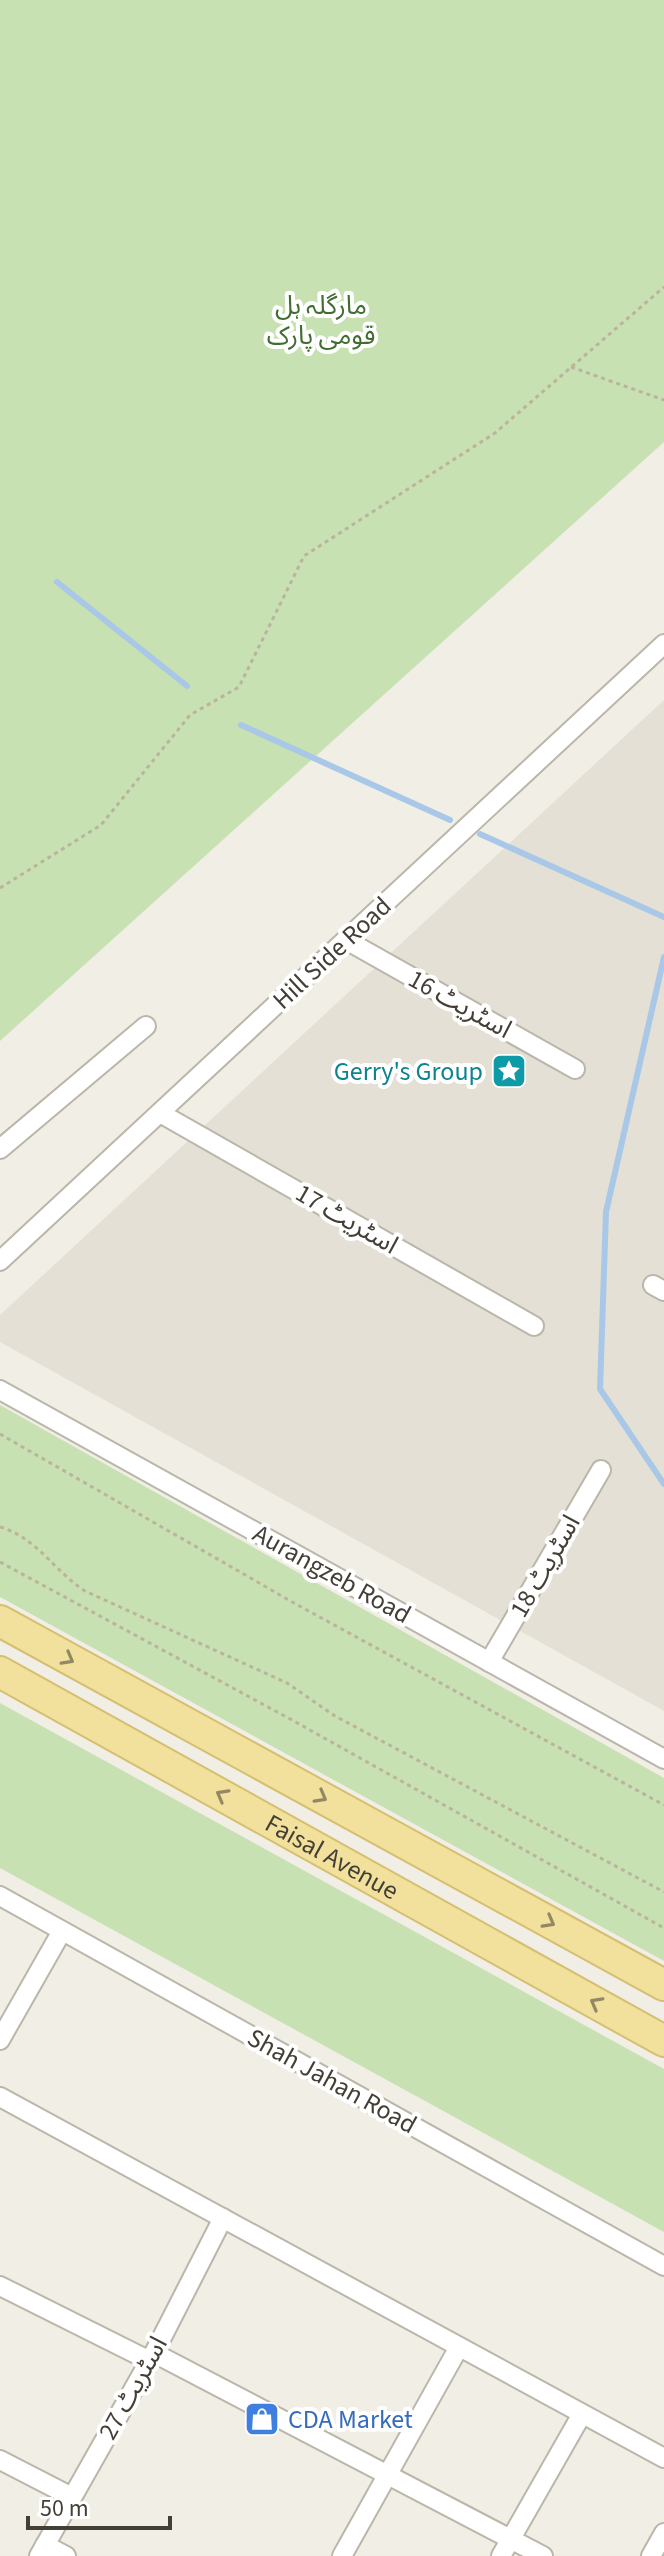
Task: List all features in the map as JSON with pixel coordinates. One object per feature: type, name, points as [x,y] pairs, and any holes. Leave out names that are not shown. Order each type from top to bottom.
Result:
[{"type":"main road","name":"Faisal Avenue","points":[[0,1621],[664,1985]]},
{"type":"main road","name":"Faisal Avenue","points":[[0,1672],[664,2041]]},
{"type":"street","name":"Hill Side Road","points":[[0,1261],[664,644]]},
{"type":"street","name":"اسٹریٹ 16","points":[[346,940],[575,1069]]},
{"type":"street","points":[[0,1149],[146,1026]]},
{"type":"street","name":"اسٹریٹ 17","points":[[160,1113],[534,1326]]},
{"type":"street","name":"Aurangzeb Road","points":[[0,1390],[664,1759]]},
{"type":"street","name":"اسٹریٹ 18","points":[[489,1662],[601,1470]]},
{"type":"street","name":"Shah Jahan Road","points":[[0,1896],[664,2266]]},
{"type":"street","points":[[0,2040],[62,1931]]},
{"type":"street","points":[[0,2097],[664,2458]]},
{"type":"street","name":"اسٹریٹ 27","points":[[42,2550],[151,2356],[223,2218]]},
{"type":"street","points":[[0,2286],[151,2356],[543,2556]]},
{"type":"street","points":[[342,2556],[459,2347]]},
{"type":"street","points":[[501,2556],[582,2414]]},
{"type":"street","points":[[0,2460],[72,2497]]},
{"type":"street","points":[[651,2556],[664,2533]]},
{"type":"street","points":[[42,2550],[66,2556]]},
{"type":"path","points":[[0,888],[101,825],[190,715],[239,687],[304,556],[495,433],[664,287]]},
{"type":"path","points":[[571,367],[664,400]]},
{"type":"path","points":[[0,1434],[294,1603],[664,1805]]},
{"type":"path","points":[[0,1527],[30,1541],[66,1579],[85,1591],[287,1683],[335,1716],[664,1892]]},
{"type":"path","points":[[0,1562],[292,1720],[664,1928]]},
{"type":"shaded area","points":[[664,700],[664,1711],[0,1342],[0,1315]]},
{"type":"green space","name":"مارگلہ ہل قومی پارک","points":[[0,0],[664,0],[664,442],[0,1041]]},
{"type":"green space","points":[[0,1405],[664,1778],[664,1961],[0,1597]]},
{"type":"green space","points":[[0,1703],[664,2069],[664,2232],[0,1868]]},
{"type":"waterway","points":[[57,582],[187,686]]},
{"type":"waterway","points":[[241,725],[450,820]]},
{"type":"waterway","points":[[480,834],[664,917]]},
{"type":"waterway","points":[[664,957],[606,1212],[600,1389],[664,1484]]},
{"type":"place","name":"Gerry's Group","points":[[509,1071]]},
{"type":"place","name":"CDA Market","points":[[262,2419]]}]
